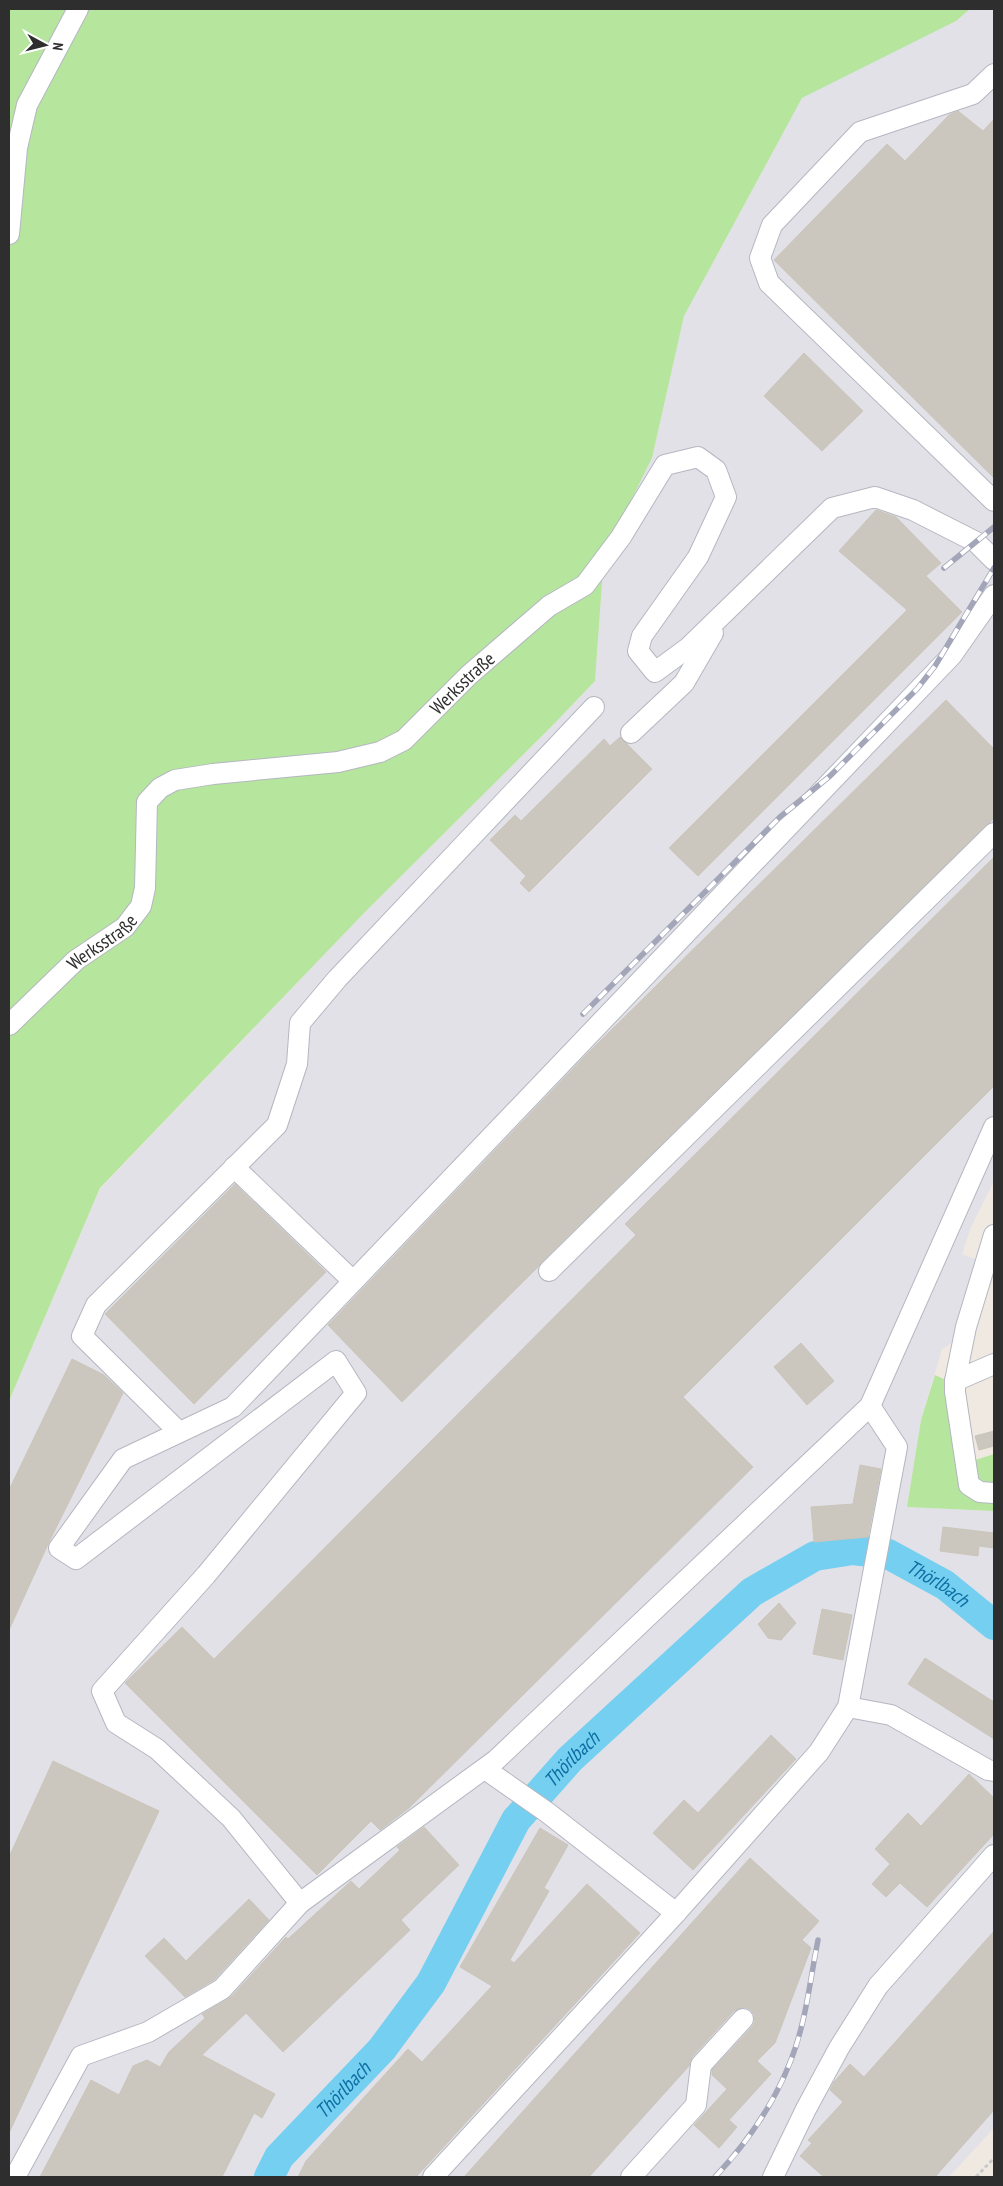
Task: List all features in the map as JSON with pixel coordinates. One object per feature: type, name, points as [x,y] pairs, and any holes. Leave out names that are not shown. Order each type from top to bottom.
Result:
[{"type":"street","points":[[9,234],[17,148],[27,105],[78,9]]},
{"type":"street","points":[[994,74],[973,94],[860,132],[772,225],[760,258],[769,283],[994,501]]},
{"type":"street","name":"Werksstraße","points":[[9,1025],[76,960],[125,927],[141,906],[146,874],[147,802],[160,788],[175,780],[213,774],[338,762],[380,752],[404,740],[469,675],[549,606],[585,584],[621,537],[665,465],[698,457],[716,470],[726,497],[698,557],[642,636],[638,651],[655,672],[689,647],[725,612]]},
{"type":"street","points":[[631,733],[684,683],[725,612],[832,508],[875,497],[913,510],[976,542],[994,560]]},
{"type":"street","points":[[300,1903],[231,1818],[158,1748],[116,1723],[102,1691],[206,1576],[356,1393],[336,1361],[76,1560],[59,1548],[123,1459],[233,1407],[952,655],[994,595]]},
{"type":"street","points":[[179,1432],[82,1336],[96,1305],[277,1125],[297,1064],[300,1023],[337,979],[594,707]]},
{"type":"street","points":[[549,1271],[994,834]]},
{"type":"street","points":[[15,2177],[81,2056],[148,2032],[222,1989],[300,1903],[496,1760],[870,1406],[994,1127]]},
{"type":"street","points":[[234,1167],[352,1281]]},
{"type":"street","points":[[994,1234],[966,1327],[955,1381],[955,1392],[970,1485],[980,1492],[994,1493]]},
{"type":"street","points":[[955,1381],[994,1364]]},
{"type":"street","points":[[433,2177],[676,1914],[818,1752],[848,1707],[897,1447],[870,1406]]},
{"type":"street","points":[[848,1707],[891,1715],[988,1770],[994,1771]]},
{"type":"street","points":[[485,1768],[509,1787],[548,1813],[676,1914]]},
{"type":"street","points":[[774,2177],[806,2109],[839,2048],[878,1986],[994,1855]]},
{"type":"street","points":[[631,2177],[696,2105],[701,2065],[743,2019]]},
{"type":"path","points":[[976,2177],[994,2158]]},
{"type":"shaded area","points":[[970,9],[994,9],[994,1181],[971,1227],[962,1254],[978,1260],[956,1340],[942,1349],[921,1420],[907,1507],[994,1511],[994,2128],[949,2177],[9,2177],[9,1401],[100,1189],[366,911],[595,681],[604,555],[652,458],[684,316],[802,98],[956,21]]},
{"type":"green space","points":[[9,9],[970,9],[956,21],[802,98],[684,316],[652,458],[604,555],[595,681],[366,911],[100,1188],[9,1401]]},
{"type":"green space","points":[[935,1375],[948,1381],[969,1462],[994,1454],[994,1511],[907,1507],[921,1420]]},
{"type":"building","points":[[958,111],[983,131],[994,119],[994,478],[774,260],[887,144],[905,161],[949,115]]},
{"type":"building","points":[[804,353],[863,411],[822,451],[764,396]]},
{"type":"building","points":[[876,510],[896,517],[941,563],[926,576],[962,612],[698,876],[669,848],[907,610],[839,551]]},
{"type":"building","points":[[946,700],[994,749],[994,818],[402,1402],[328,1325],[587,1054]]},
{"type":"building","points":[[620,737],[652,769],[529,892],[520,883],[526,876],[490,840],[515,815],[521,821],[604,739],[610,746]]},
{"type":"building","points":[[994,857],[994,1086],[683,1397],[753,1467],[409,1808],[380,1830],[371,1821],[317,1875],[125,1683],[182,1627],[214,1659],[636,1235],[625,1224]]},
{"type":"building","points":[[235,1184],[326,1272],[194,1404],[105,1314]]},
{"type":"building","points":[[801,1343],[834,1381],[807,1405],[774,1367]]},
{"type":"building","points":[[72,1359],[104,1375],[123,1393],[49,1542],[9,1630],[9,1490]]},
{"type":"building","points":[[994,1431],[994,1446],[979,1450],[975,1436]]},
{"type":"building","points":[[860,1465],[881,1469],[868,1537],[814,1542],[811,1507],[853,1504]]},
{"type":"building","points":[[943,1527],[994,1533],[994,1548],[979,1546],[978,1556],[940,1551]]},
{"type":"building","points":[[779,1603],[796,1623],[781,1640],[768,1638],[758,1624]]},
{"type":"building","points":[[822,1609],[852,1615],[843,1660],[813,1654]]},
{"type":"building","points":[[925,1658],[994,1702],[994,1739],[908,1684]]},
{"type":"building","points":[[771,1735],[796,1759],[693,1870],[653,1833],[684,1800],[698,1813]]},
{"type":"building","points":[[53,1761],[159,1811],[9,2133],[9,1857]]},
{"type":"building","points":[[969,1774],[994,1798],[994,1834],[927,1907],[900,1883],[886,1897],[872,1884],[890,1864],[875,1849],[908,1813],[921,1826]]},
{"type":"building","points":[[424,1827],[459,1865],[401,1920],[410,1930],[283,2052],[246,2013],[202,2055],[275,2094],[262,2118],[254,2113],[222,2177],[40,2177],[91,2080],[119,2095],[133,2066],[147,2060],[160,2067],[169,2052],[205,2018],[202,2014],[231,1997],[286,1937],[288,1939],[351,1881],[359,1889],[400,1850],[397,1847]]},
{"type":"building","points":[[540,1828],[568,1845],[544,1888],[549,1891],[510,1960],[514,1963],[587,1884],[640,1933],[416,2177],[298,2177],[306,2161],[408,2049],[422,2062],[492,1986],[460,1967]]},
{"type":"building","points":[[750,1858],[819,1921],[802,1940],[811,1948],[775,2043],[757,2061],[771,2074],[729,2120],[737,2127],[719,2148],[694,2125],[727,2089],[712,2075],[712,2070],[752,2027],[755,2021],[754,2015],[751,2010],[745,2007],[734,2011],[692,2057],[689,2066],[589,2177],[464,2177]]},
{"type":"building","points":[[249,1899],[269,1920],[214,1980],[185,1997],[145,1956],[164,1938],[186,1961]]},
{"type":"building","points":[[994,1931],[994,2110],[935,2177],[824,2177],[800,2156],[812,2143],[808,2140],[843,2102],[830,2090],[834,2082],[850,2064],[864,2077]]},
{"type":"waterway","name":"Thörlbach","points":[[269,2177],[279,2157],[382,2049],[431,1983],[516,1820],[570,1759],[752,1592],[815,1556],[853,1550],[888,1554],[945,1585],[994,1625]]},
{"type":"railway","points":[[944,568],[994,527]]},
{"type":"railway","points":[[583,1014],[780,817],[830,776],[917,689],[935,666],[994,568]]},
{"type":"railway","points":[[715,2177],[738,2151],[759,2122],[791,2060],[807,2001],[818,1940]]}]
